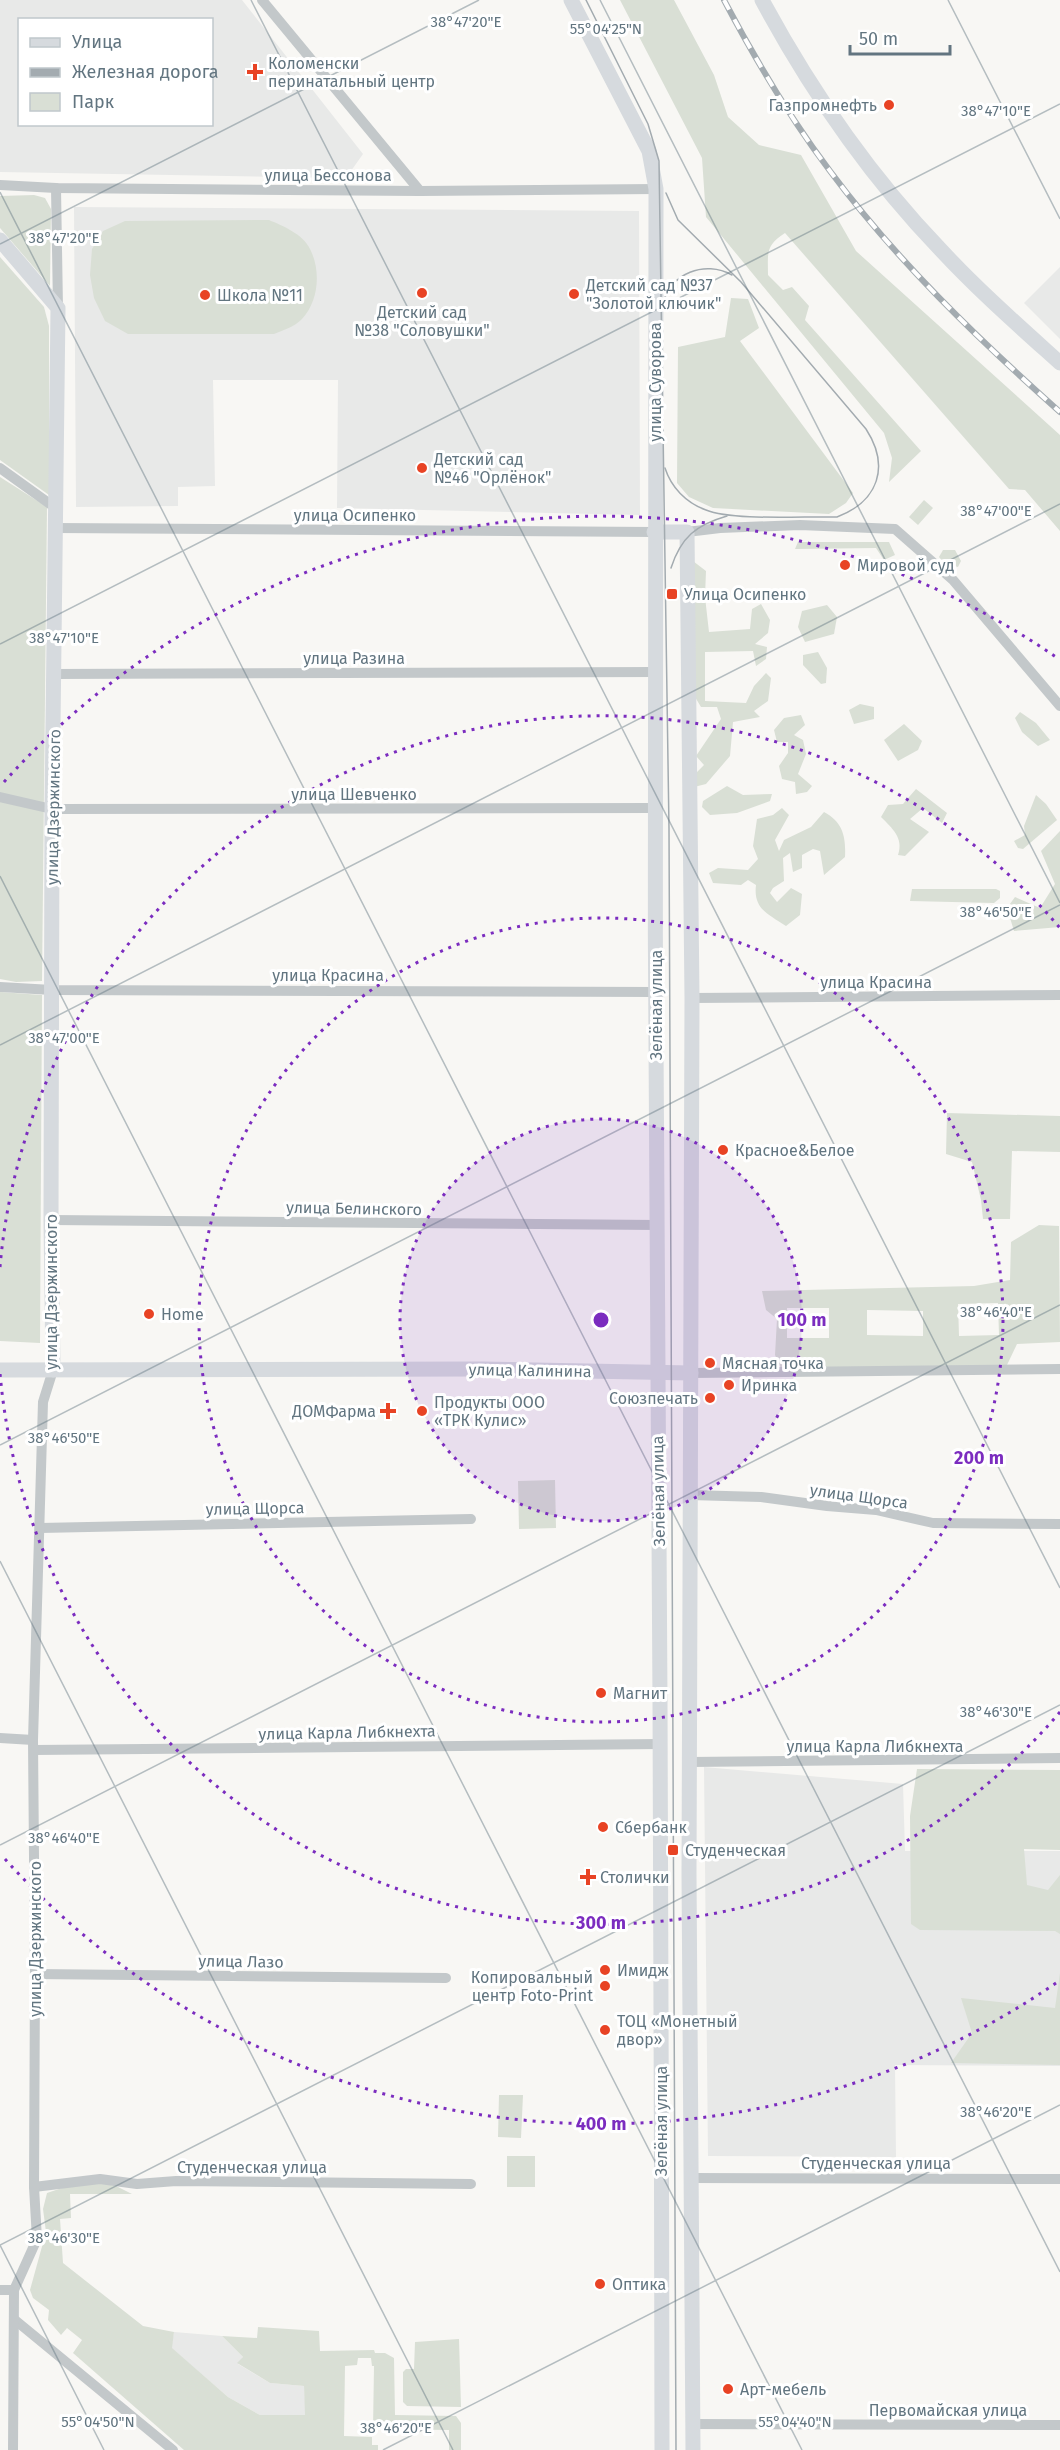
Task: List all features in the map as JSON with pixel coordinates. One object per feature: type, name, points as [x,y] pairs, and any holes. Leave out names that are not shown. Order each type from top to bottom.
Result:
[{"type":"street","points":[[262,0],[420,191]]},
{"type":"street","name":"улица Суворова","points":[[571,0],[649,151],[656,189],[654,532]]},
{"type":"street","points":[[762,0],[831,112],[910,216],[995,305],[1060,363]]},
{"type":"street","name":"улица Бессонова","points":[[0,185],[56,188],[420,191],[656,189]]},
{"type":"street","name":"улица Дзержинского","points":[[13,2450],[14,2290],[37,2239],[34,2187],[34,1745],[43,1402],[53,1370],[52,809],[57,509],[56,188]]},
{"type":"street","points":[[0,240],[58,309]]},
{"type":"street","points":[[0,468],[57,509]]},
{"type":"street","points":[[654,532],[800,525],[895,529],[952,580],[1060,706]]},
{"type":"street","name":"улица Осипенко","points":[[55,528],[654,532]]},
{"type":"street","name":"Зелёная улица","points":[[654,532],[656,1372],[661,1744],[662,2450]]},
{"type":"street","name":"Зелёная улица","points":[[687,532],[692,998],[690,1762],[693,2450]]},
{"type":"street","name":"улица Разина","points":[[54,674],[655,672]]},
{"type":"street","name":"улица Шевченко","points":[[0,797],[52,809],[656,808]]},
{"type":"street","name":"улица Красина","points":[[0,987],[52,990],[656,992]]},
{"type":"street","name":"улица Красина","points":[[692,998],[1060,995]]},
{"type":"street","name":"улица Белинского","points":[[51,1220],[657,1225]]},
{"type":"street","name":"улица Калинина","points":[[0,1370],[483,1369],[691,1373],[1060,1369]]},
{"type":"street","name":"улица Щорса","points":[[690,1495],[761,1497],[876,1510],[933,1523],[1060,1524]]},
{"type":"street","name":"улица Щорса","points":[[40,1528],[471,1519]]},
{"type":"street","name":"улица Карла Либкнехта","points":[[0,1738],[34,1745],[661,1744]]},
{"type":"street","name":"улица Карла Либкнехта","points":[[690,1762],[1060,1758]]},
{"type":"street","name":"улица Лазо","points":[[35,1974],[446,1978]]},
{"type":"street","name":"Студенческая улица","points":[[692,2178],[1060,2179]]},
{"type":"street","name":"Студенческая улица","points":[[34,2187],[100,2179],[137,2184],[176,2181],[471,2184]]},
{"type":"street","points":[[0,2290],[14,2290]]},
{"type":"street","points":[[15,2320],[173,2450]]},
{"type":"street","name":"Первомайская улица","points":[[693,2424],[1060,2425]]},
{"type":"shaded area","name":"Коломенски перинатальный центр","points":[[0,0],[242,0],[363,154],[346,178],[0,172]]},
{"type":"shaded area","points":[[74,207],[639,211],[640,515],[337,508],[338,380],[213,380],[215,486],[178,487],[178,506],[76,507]]},
{"type":"shaded area","points":[[1060,267],[1060,339],[1024,303]]},
{"type":"shaded area","points":[[704,1767],[903,1784],[905,1851],[1060,1851],[1060,2066],[895,2065],[896,2157],[708,2156]]},
{"type":"shaded area","points":[[174,2332],[222,2336],[243,2357],[238,2364],[270,2383],[304,2386],[306,2415],[260,2415],[228,2397],[171,2348]]},
{"type":"green space","points":[[620,0],[674,0],[714,75],[728,117],[759,145],[801,155],[856,251],[1060,435],[1060,531],[1025,490],[1009,489],[785,233],[771,246],[768,275],[783,290],[792,287],[809,306],[805,320],[921,451],[889,482],[892,458],[884,433],[706,217],[702,158]]},
{"type":"green space","points":[[34,195],[45,198],[51,209],[50,286],[0,228],[0,196]]},
{"type":"green space","points":[[269,220],[303,239],[314,257],[317,276],[315,294],[308,312],[296,324],[274,334],[128,334],[105,321],[94,298],[90,275],[92,249],[103,231],[125,221]]},
{"type":"green space","points":[[0,257],[44,307],[49,326],[49,495],[0,460]]},
{"type":"green space","points":[[731,298],[748,299],[759,328],[740,341],[853,493],[846,503],[829,514],[713,508],[689,497],[677,483],[678,347],[725,337]]},
{"type":"green space","points":[[0,477],[47,507],[42,981],[16,982],[0,979]]},
{"type":"green space","points":[[924,500],[933,508],[918,525],[909,517]]},
{"type":"green space","points":[[798,542],[889,542],[895,555],[884,560],[876,548],[795,549]]},
{"type":"green space","points":[[943,550],[955,550],[961,561],[958,567],[944,563],[939,557]]},
{"type":"green space","points":[[689,558],[706,571],[705,597],[709,632],[750,629],[752,609],[761,604],[770,620],[768,633],[755,644],[767,647],[766,659],[756,666],[753,651],[705,652],[705,701],[746,703],[754,686],[766,673],[771,678],[768,701],[754,711],[760,717],[733,722],[730,756],[706,784],[694,787],[690,779],[704,765],[696,756],[721,719],[717,707],[701,707],[692,692]]},
{"type":"green space","points":[[827,605],[837,617],[834,634],[805,642],[798,627],[802,611]]},
{"type":"green space","points":[[818,652],[827,668],[826,683],[821,684],[803,665],[803,655]]},
{"type":"green space","points":[[860,704],[874,707],[874,719],[854,724],[849,710]]},
{"type":"green space","points":[[1020,712],[1036,723],[1050,740],[1038,746],[1022,732],[1015,718]]},
{"type":"green space","points":[[801,715],[805,725],[794,735],[803,740],[806,754],[798,774],[812,786],[807,792],[796,794],[795,782],[782,779],[779,766],[788,753],[788,742],[777,742],[774,730],[784,718]]},
{"type":"green space","points":[[904,724],[922,741],[918,750],[898,761],[884,740]]},
{"type":"green space","points":[[727,786],[743,795],[772,794],[770,801],[737,813],[710,815],[702,807],[703,801]]},
{"type":"green space","points":[[916,789],[947,813],[942,823],[923,808],[910,819],[929,832],[905,856],[898,855],[898,838],[881,817],[888,805],[903,804]]},
{"type":"green space","points":[[1036,795],[1046,804],[1057,820],[1023,849],[1018,848],[1014,841],[1025,835],[1024,826]]},
{"type":"green space","points":[[782,808],[789,815],[775,840],[779,851],[784,840],[811,827],[824,812],[839,825],[844,837],[845,850],[845,857],[824,875],[820,851],[813,849],[802,855],[802,868],[793,872],[790,853],[783,858],[784,881],[773,888],[770,893],[777,902],[791,888],[802,894],[800,915],[786,926],[759,905],[756,885],[748,880],[741,885],[713,883],[709,873],[718,868],[748,870],[758,859],[753,846],[757,819],[773,815]]},
{"type":"green space","points":[[1060,831],[1060,927],[1014,931],[1007,908],[1015,897],[1040,908],[1055,884],[1041,851]]},
{"type":"green space","points":[[912,889],[996,889],[1000,891],[1000,898],[994,903],[910,901]]},
{"type":"green space","points":[[0,992],[42,995],[40,1343],[0,1341]]},
{"type":"green space","points":[[947,1113],[1060,1116],[1060,1152],[1012,1151],[1010,1219],[983,1219],[972,1162],[946,1154]]},
{"type":"green space","points":[[1039,1225],[1059,1226],[1060,1342],[1017,1344],[1007,1365],[782,1371],[775,1355],[777,1319],[766,1310],[762,1291],[974,1286],[1010,1280],[1011,1242]],"holes":[[[998,1303],[999,1335],[959,1336],[958,1304]],[[787,1308],[829,1308],[829,1338],[787,1338]],[[867,1310],[923,1311],[923,1336],[867,1335]]]},
{"type":"green space","points":[[555,1480],[556,1528],[519,1529],[518,1481]]},
{"type":"green space","points":[[917,1769],[1060,1770],[1060,1850],[1024,1849],[1027,1885],[1048,1890],[1060,1875],[1060,1934],[1055,1931],[920,1930],[911,1924],[910,1816]]},
{"type":"green space","points":[[1060,1973],[1060,2065],[951,2063],[972,2033],[961,1998],[1055,2008]]},
{"type":"green space","points":[[499,2095],[523,2095],[521,2138],[498,2137]]},
{"type":"green space","points":[[507,2156],[535,2156],[535,2187],[507,2187]]},
{"type":"green space","points":[[100,2183],[116,2186],[132,2194],[70,2194],[71,2218],[60,2219],[63,2263],[143,2326],[174,2332],[172,2348],[228,2397],[260,2415],[305,2415],[304,2386],[270,2383],[237,2363],[243,2357],[222,2336],[257,2338],[258,2327],[319,2331],[320,2351],[374,2350],[375,2353],[385,2353],[394,2358],[395,2415],[456,2416],[461,2423],[461,2450],[449,2450],[449,2430],[373,2429],[374,2366],[372,2366],[371,2358],[358,2358],[357,2365],[345,2366],[344,2436],[372,2437],[372,2445],[378,2445],[378,2450],[184,2450],[73,2353],[82,2340],[67,2328],[61,2335],[48,2320],[49,2310],[33,2298],[30,2290],[46,2232],[43,2209],[47,2193],[62,2188]]},
{"type":"green space","points":[[459,2339],[461,2407],[407,2406],[403,2402],[403,2372],[406,2369],[414,2369],[415,2342]]},
{"type":"tram line","points":[[586,0],[648,124],[659,161],[669,829],[676,2450]]},
{"type":"tram line","points":[[665,468],[680,494],[699,507],[733,516],[769,517],[837,517],[863,502],[871,492],[878,469],[878,456],[866,429],[741,282],[678,220],[666,193]]},
{"type":"tram line","points":[[663,304],[673,284],[690,272],[711,269],[732,275]]},
{"type":"tram line","points":[[671,568],[680,548],[691,534],[698,528],[727,516]]},
{"type":"railway","points":[[724,0],[787,109],[855,204],[939,297],[998,356],[1060,412]]},
{"type":"place","name":"Коломенски перинатальный центр","points":[[255,72]]},
{"type":"place","name":"Газпромнефть","points":[[889,105]]},
{"type":"place","name":"Детский сад №38 \"Соловушки\"","points":[[422,293]]},
{"type":"place","name":"Детский сад №37 \"Золотой ключик\"","points":[[574,294]]},
{"type":"place","name":"Школа №11","points":[[205,295]]},
{"type":"place","name":"Детский сад №46 \"Орлёнок\"","points":[[422,468]]},
{"type":"place","name":"Мировой суд","points":[[845,565]]},
{"type":"place","name":"Улица Осипенко","points":[[672,594]]},
{"type":"place","name":"Красное&Белое","points":[[723,1150]]},
{"type":"place","name":"Home","points":[[149,1314]]},
{"type":"place","name":"Мясная точка","points":[[710,1363]]},
{"type":"place","name":"Иринка","points":[[729,1385]]},
{"type":"place","name":"Союзпечать","points":[[710,1398]]},
{"type":"place","name":"ДОМФарма","points":[[388,1411]]},
{"type":"place","name":"Продукты ООО «ТРК Кулис»","points":[[422,1411]]},
{"type":"place","name":"Магнит","points":[[601,1693]]},
{"type":"place","name":"Сбербанк","points":[[603,1827]]},
{"type":"place","name":"Студенческая","points":[[673,1850]]},
{"type":"place","name":"Столички","points":[[588,1877]]},
{"type":"place","name":"Имидж","points":[[605,1970]]},
{"type":"place","name":"Копировальный центр Foto-Print","points":[[605,1986]]},
{"type":"place","name":"ТОЦ «Монетный двор»","points":[[605,2030]]},
{"type":"place","name":"Оптика","points":[[600,2284]]},
{"type":"place","name":"Арт-мебель","points":[[728,2389]]}]
